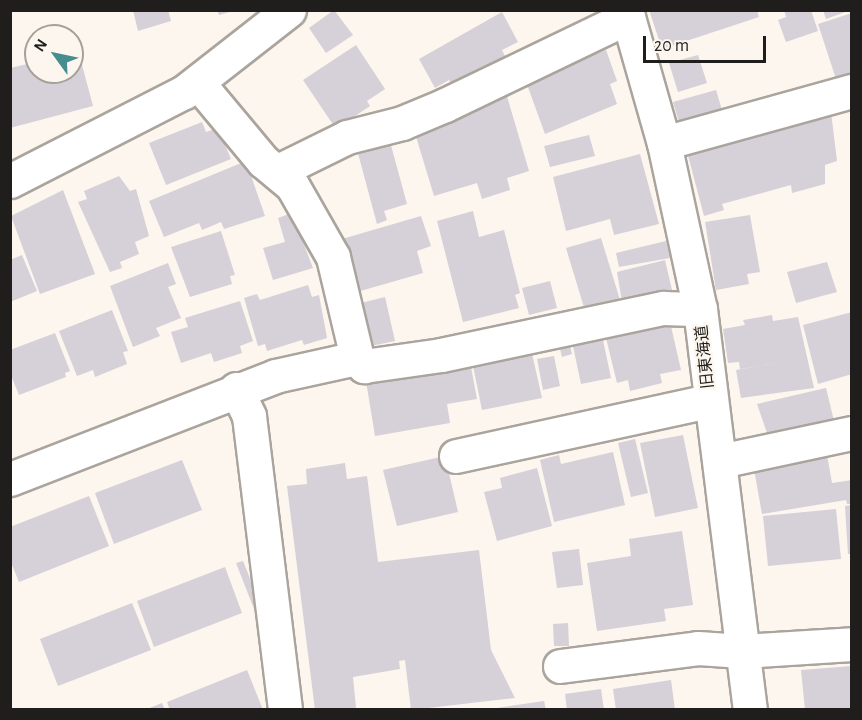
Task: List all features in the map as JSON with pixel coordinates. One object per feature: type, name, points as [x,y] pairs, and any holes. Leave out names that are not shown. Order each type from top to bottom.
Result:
[{"type":"street","points":[[10,181],[198,83],[289,10]]},
{"type":"street","points":[[278,171],[348,137],[402,123],[445,105],[627,14]]},
{"type":"street","name":"旧東海道","points":[[627,14],[664,143],[700,309],[709,401],[720,461],[750,710]]},
{"type":"street","points":[[198,83],[263,161],[278,171],[292,185],[333,257],[357,358],[364,366],[441,355],[663,308],[700,309]]},
{"type":"street","points":[[664,143],[852,91]]},
{"type":"street","points":[[10,479],[236,389],[357,358]]},
{"type":"street","points":[[236,389],[249,416],[285,710]]},
{"type":"street","points":[[456,456],[709,401]]},
{"type":"street","points":[[720,461],[852,433]]},
{"type":"street","points":[[560,666],[698,648],[742,651],[852,644]]},
{"type":"building","points":[[133,10],[168,10],[171,21],[138,31]]},
{"type":"building","points":[[217,10],[233,10],[233,11],[219,15]]},
{"type":"building","points":[[334,10],[353,35],[326,53],[309,28]]},
{"type":"building","points":[[649,10],[757,10],[759,17],[662,49]]},
{"type":"building","points":[[784,10],[811,10],[818,31],[786,42],[778,20],[786,17]]},
{"type":"building","points":[[823,10],[848,10],[848,11],[826,19]]},
{"type":"building","points":[[502,12],[518,42],[502,50],[505,56],[453,86],[449,80],[435,88],[419,59]]},
{"type":"building","points":[[852,13],[852,74],[836,79],[818,24]]},
{"type":"building","points":[[356,45],[385,89],[367,101],[370,106],[336,129],[303,80]]},
{"type":"building","points":[[606,50],[617,81],[610,84],[617,104],[545,134],[525,79]]},
{"type":"building","points":[[698,55],[707,83],[678,92],[669,63]]},
{"type":"building","points":[[24,65],[24,84],[84,84],[84,72],[93,106],[10,128],[10,68]]},
{"type":"building","points":[[716,90],[725,120],[682,132],[673,102]]},
{"type":"building","points":[[506,93],[529,171],[507,178],[510,190],[482,199],[477,183],[434,196],[414,130]]},
{"type":"building","points":[[831,112],[837,161],[825,165],[825,184],[792,193],[791,185],[722,204],[724,210],[704,216],[686,148]]},
{"type":"building","points":[[202,122],[206,132],[218,128],[231,159],[166,185],[149,143]]},
{"type":"building","points":[[589,135],[595,156],[550,167],[544,146]]},
{"type":"building","points":[[389,138],[407,204],[384,211],[387,220],[377,224],[356,146]]},
{"type":"building","points":[[640,154],[659,224],[614,235],[610,219],[566,231],[553,177]]},
{"type":"building","points":[[246,161],[265,216],[224,229],[221,222],[202,230],[199,223],[164,237],[149,201]]},
{"type":"building","points":[[119,176],[130,191],[136,189],[149,236],[135,242],[139,254],[120,262],[122,268],[110,272],[78,202],[87,199],[84,191]]},
{"type":"building","points":[[63,190],[95,274],[40,294],[11,216]]},
{"type":"building","points":[[473,211],[479,237],[504,230],[520,293],[515,295],[519,308],[463,322],[437,221]]},
{"type":"building","points":[[292,213],[313,268],[273,280],[263,248],[285,242],[278,218]]},
{"type":"building","points":[[750,215],[760,272],[747,274],[749,284],[716,290],[705,222]]},
{"type":"building","points":[[421,216],[431,246],[417,251],[423,273],[357,292],[342,239]]},
{"type":"building","points":[[221,231],[235,275],[230,276],[232,284],[190,297],[171,247]]},
{"type":"building","points":[[601,238],[621,303],[586,314],[566,248]]},
{"type":"building","points":[[666,241],[670,258],[619,267],[616,253]]},
{"type":"building","points":[[22,255],[37,291],[10,302],[10,260]]},
{"type":"building","points":[[665,260],[672,290],[622,302],[617,272]]},
{"type":"building","points":[[827,262],[837,292],[796,303],[787,272]]},
{"type":"building","points":[[168,263],[176,284],[168,287],[181,318],[156,328],[160,336],[133,347],[110,286]]},
{"type":"building","points":[[550,281],[557,308],[529,315],[522,288]]},
{"type":"building","points":[[308,285],[312,297],[319,295],[327,338],[304,345],[302,340],[267,351],[265,344],[258,346],[244,298],[257,294],[260,300]]},
{"type":"building","points":[[385,297],[395,341],[366,347],[357,304]]},
{"type":"building","points":[[240,301],[253,341],[240,346],[242,353],[214,362],[211,353],[181,363],[171,332],[188,327],[185,318]]},
{"type":"building","points":[[112,310],[128,351],[123,352],[127,364],[95,377],[93,370],[77,376],[59,331]]},
{"type":"building","points":[[852,312],[852,374],[818,384],[803,325]]},
{"type":"building","points":[[772,315],[773,321],[798,317],[814,388],[741,398],[736,370],[776,363],[740,369],[739,362],[728,363],[723,329],[745,325],[743,320]]},
{"type":"building","points":[[670,322],[681,370],[660,374],[662,383],[630,391],[628,380],[617,383],[606,338]]},
{"type":"building","points":[[55,333],[70,371],[65,373],[66,377],[19,395],[10,373],[10,350]]},
{"type":"building","points":[[568,338],[572,354],[562,357],[558,340]]},
{"type":"building","points":[[603,340],[611,378],[581,384],[573,346]]},
{"type":"building","points":[[531,349],[542,398],[482,410],[472,361]]},
{"type":"building","points":[[554,356],[560,386],[543,390],[537,359]]},
{"type":"building","points":[[471,367],[477,399],[447,404],[450,423],[375,436],[366,381]]},
{"type":"building","points":[[826,388],[834,421],[768,436],[757,404]]},
{"type":"building","points":[[683,435],[698,508],[655,517],[640,443]]},
{"type":"building","points":[[635,439],[648,493],[631,497],[618,443]]},
{"type":"building","points":[[826,449],[832,483],[852,480],[852,504],[847,504],[846,500],[762,514],[754,469],[811,459],[810,452]]},
{"type":"building","points":[[613,452],[625,505],[554,522],[540,460],[559,455],[561,464]]},
{"type":"building","points":[[445,456],[458,512],[397,526],[383,470]]},
{"type":"building","points":[[182,460],[202,510],[114,544],[95,493]]},
{"type":"building","points":[[345,463],[347,479],[367,476],[378,562],[479,550],[491,650],[515,698],[411,710],[405,660],[399,661],[400,669],[353,677],[356,708],[315,710],[287,486],[307,484],[306,469]]},
{"type":"building","points":[[537,468],[552,526],[497,541],[484,492],[502,488],[500,478]]},
{"type":"building","points":[[89,496],[109,546],[19,582],[10,560],[10,527]]},
{"type":"building","points":[[852,505],[852,554],[848,554],[845,506]]},
{"type":"building","points":[[836,509],[841,559],[768,566],[763,516]]},
{"type":"building","points":[[682,531],[693,605],[664,609],[666,621],[597,631],[587,563],[631,556],[629,539]]},
{"type":"building","points":[[579,549],[583,585],[557,588],[552,552]]},
{"type":"building","points":[[243,561],[261,606],[254,609],[236,563]]},
{"type":"building","points":[[225,567],[242,613],[154,647],[137,601]]},
{"type":"building","points":[[132,603],[151,650],[58,686],[40,639]]},
{"type":"building","points":[[568,623],[569,646],[554,646],[553,624]]},
{"type":"building","points":[[852,666],[852,710],[805,710],[801,670]]},
{"type":"building","points":[[247,670],[263,710],[170,710],[167,702]]},
{"type":"building","points":[[671,680],[675,710],[616,710],[613,689]]},
{"type":"building","points":[[601,689],[604,710],[567,710],[565,694]]},
{"type":"building","points":[[544,701],[546,710],[497,710],[497,708]]},
{"type":"building","points":[[162,703],[165,710],[147,710],[147,709]]}]
